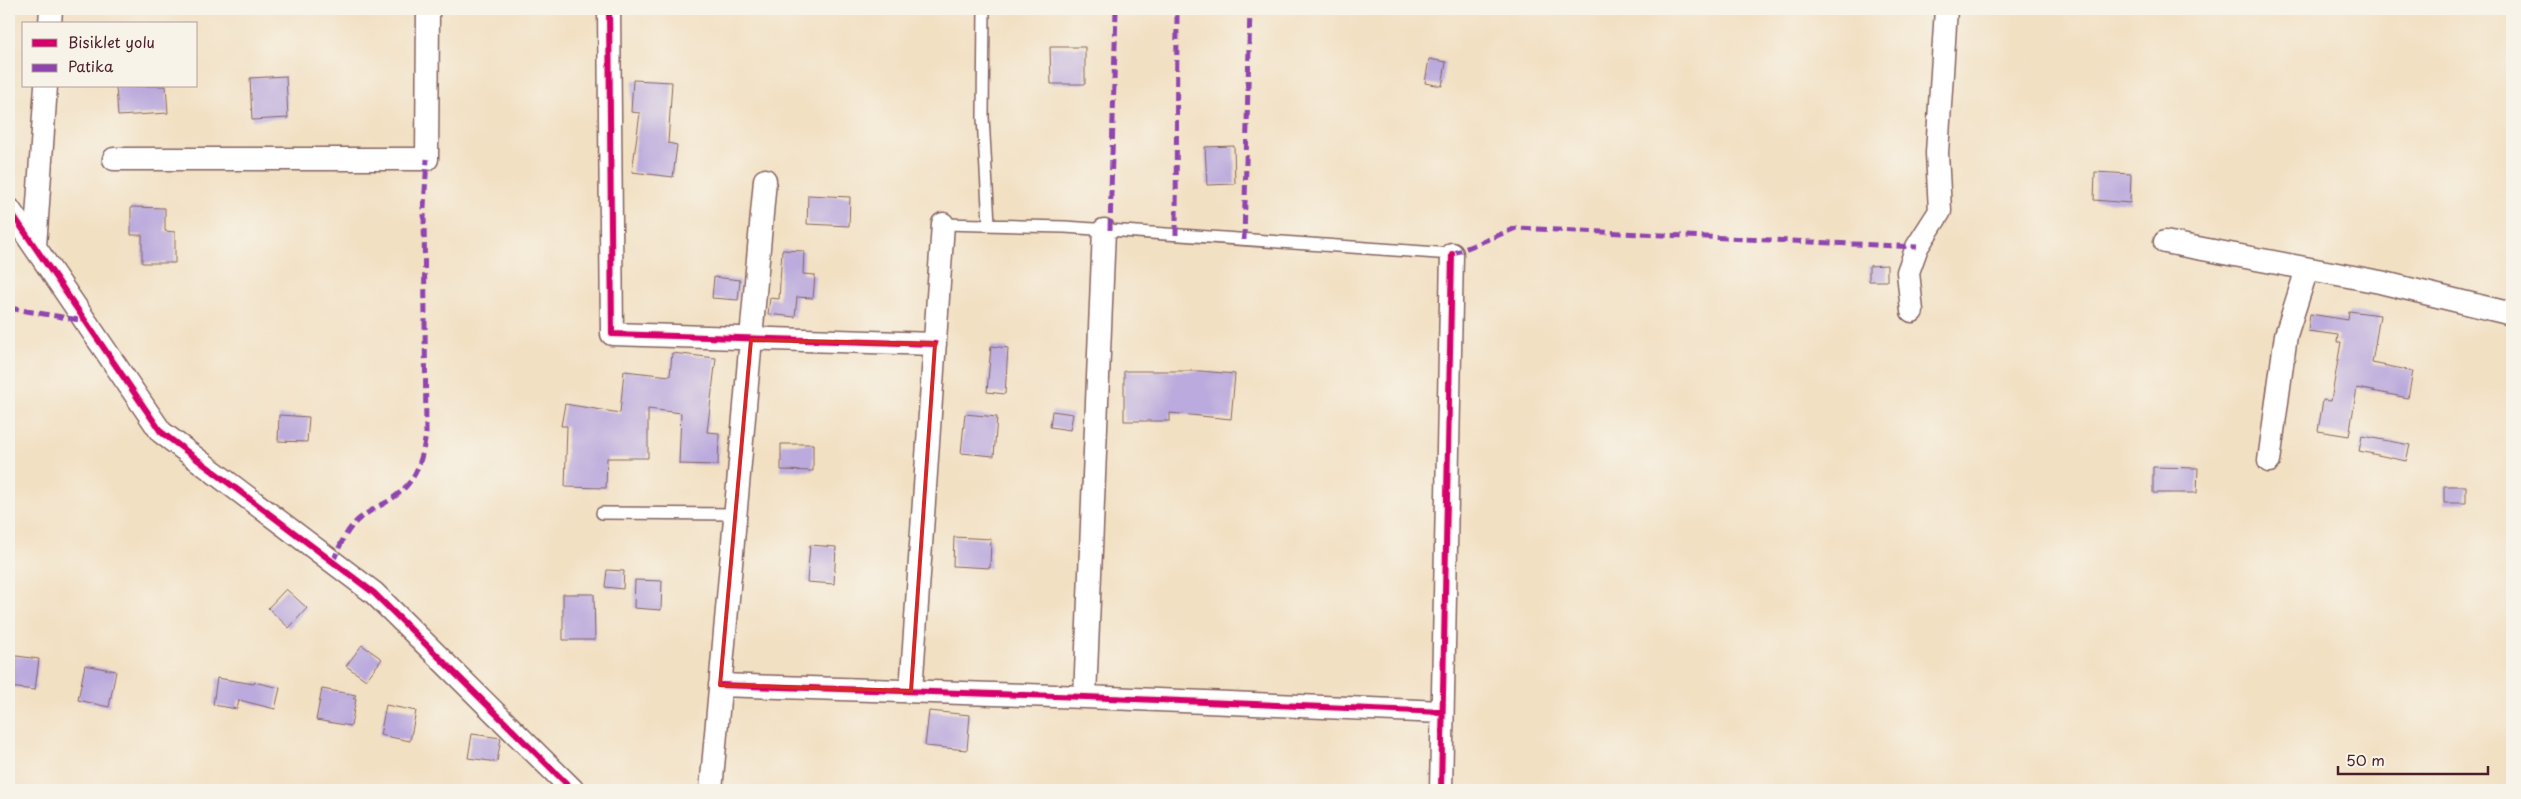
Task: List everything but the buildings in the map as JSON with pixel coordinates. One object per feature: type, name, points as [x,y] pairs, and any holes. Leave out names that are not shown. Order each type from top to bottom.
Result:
[{"type":"street","points":[[50,22],[51,9]]},
{"type":"street","points":[[114,160],[428,159],[428,9]]},
{"type":"street","points":[[609,9],[612,334],[751,340],[935,344]]},
{"type":"street","points":[[1912,311],[1908,272],[1917,247],[1940,211],[1937,153],[1946,9]]},
{"type":"street","points":[[35,247],[46,88]]},
{"type":"street","points":[[711,790],[765,180]]},
{"type":"street","points":[[9,208],[161,432],[374,593],[573,790]]},
{"type":"street","points":[[911,691],[943,224]]},
{"type":"street","points":[[1085,697],[1104,230]]},
{"type":"street","points":[[2165,242],[2380,282],[2512,314]]},
{"type":"street","points":[[1441,790],[1452,254]]},
{"type":"street","points":[[2269,461],[2286,335],[2307,269]]},
{"type":"street","points":[[720,685],[1085,697],[1442,712]]},
{"type":"lane","points":[[984,9],[983,117],[989,224]]},
{"type":"lane","points":[[943,224],[989,224],[1104,230],[1452,254]]},
{"type":"lane","points":[[602,513],[736,514]]},
{"type":"highlighted area","points":[[751,340],[935,344],[911,691],[720,685]]},
{"type":"marked path","points":[[1110,230],[1116,9]]},
{"type":"marked path","points":[[1176,235],[1177,9]]},
{"type":"marked path","points":[[1244,240],[1250,9]]},
{"type":"marked path","points":[[333,562],[340,545],[354,523],[403,490],[414,474],[422,456],[426,434],[424,207],[427,159]]},
{"type":"marked path","points":[[1452,254],[1516,228],[1917,247]]},
{"type":"marked path","points":[[9,308],[85,321]]},
{"type":"cycle path","points":[[609,9],[612,334],[935,344]]},
{"type":"cycle path","points":[[9,209],[161,432],[374,593],[573,790]]},
{"type":"cycle path","points":[[1441,790],[1452,254]]},
{"type":"cycle path","points":[[720,685],[1085,697],[1442,712]]}]
